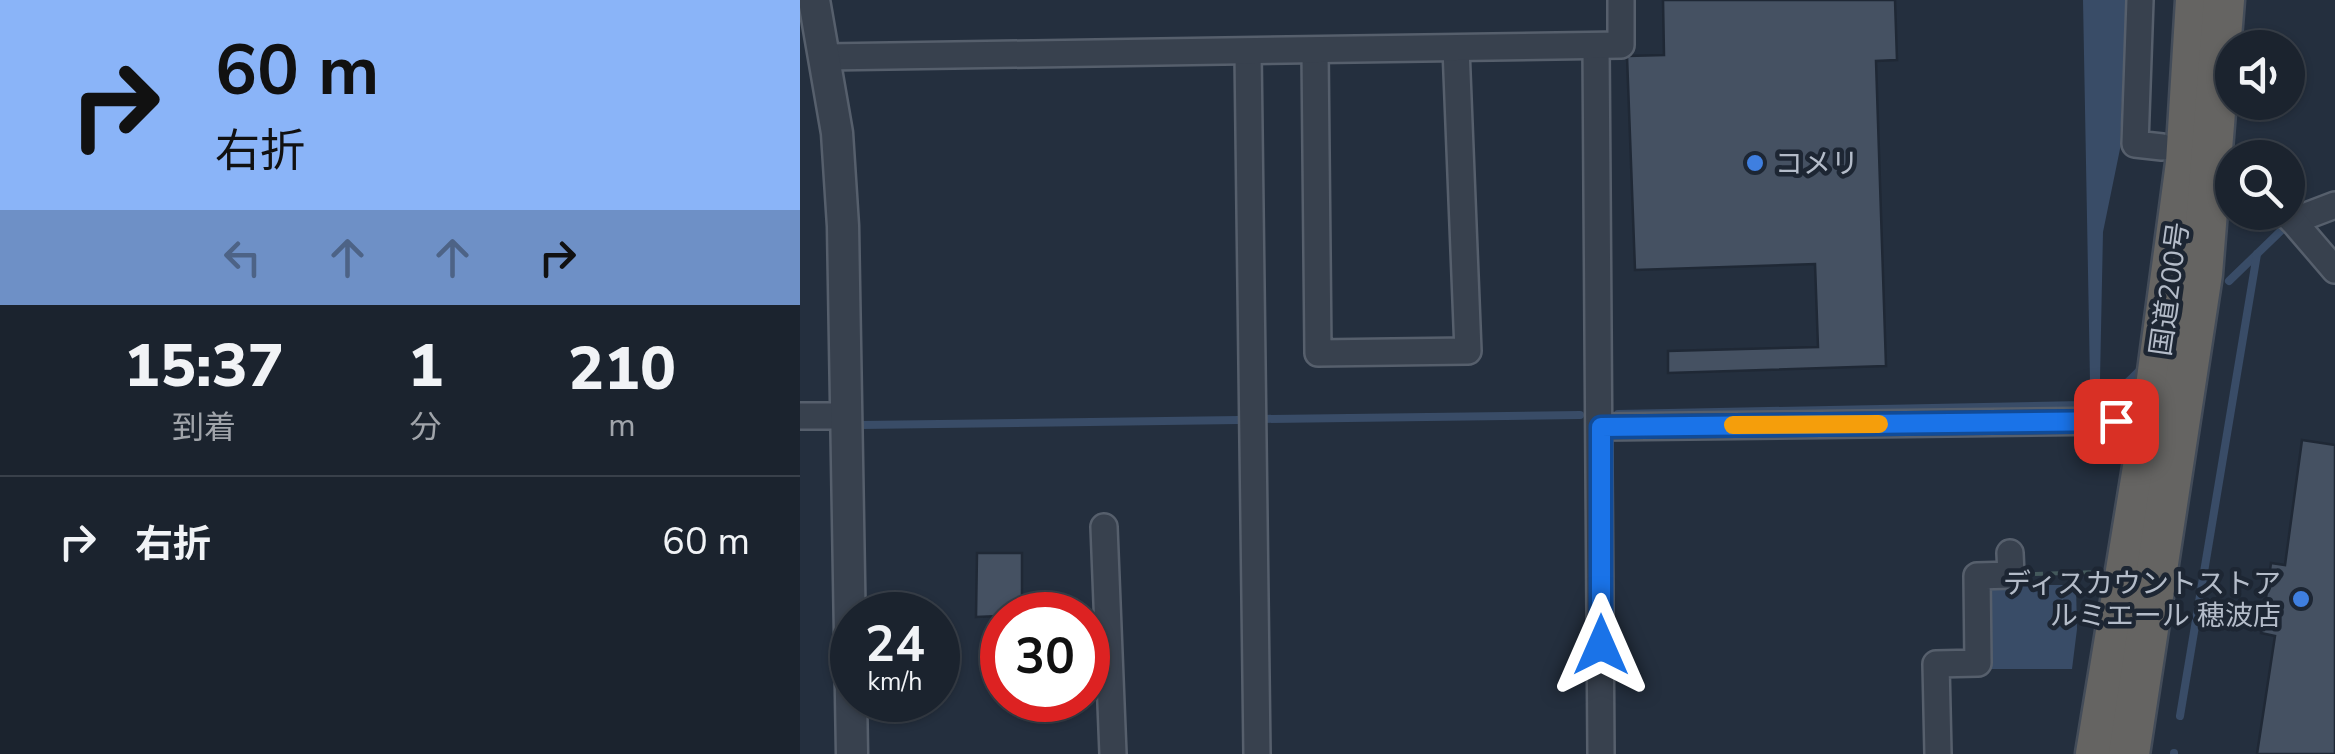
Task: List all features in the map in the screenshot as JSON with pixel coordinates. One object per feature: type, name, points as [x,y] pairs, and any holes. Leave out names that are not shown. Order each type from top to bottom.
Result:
[{"type":"highway","name":"国道200号","points":[[2096,754],[2155,394],[2186,163],[2196,0]]},
{"type":"highway","name":"国道200号","points":[[2130,754],[2202,274],[2224,0]]},
{"type":"street","points":[[814,0],[837,133],[843,226],[852,754]]},
{"type":"street","points":[[826,57],[1621,45],[1622,0]]},
{"type":"street","points":[[2140,0],[2135,144],[2162,147]]},
{"type":"street","points":[[1596,46],[1602,754]]},
{"type":"street","points":[[1314,51],[1318,353],[1468,351],[1456,48]]},
{"type":"street","points":[[1248,52],[1257,754]]},
{"type":"street","points":[[2305,213],[2335,205]]},
{"type":"street","points":[[2300,230],[2335,270]]},
{"type":"street","points":[[800,416],[845,416]]},
{"type":"street","points":[[1601,427],[2116,421]]},
{"type":"street","points":[[1104,528],[1113,754]]},
{"type":"street","points":[[1938,754],[1936,664],[1978,663],[1977,576],[2010,564]]},
{"type":"path","points":[[2010,564],[2106,571]]},
{"type":"water","points":[[2083,0],[2126,0],[2120,149],[2103,232],[2100,380],[2090,381]]},
{"type":"water","points":[[1984,585],[2076,585],[2077,629],[2072,669],[1986,669]]},
{"type":"building","name":"コメリ","points":[[1663,0],[1895,0],[1897,60],[1876,61],[1886,366],[1668,373],[1668,351],[1818,347],[1815,264],[1635,270],[1627,56],[1664,55]]},
{"type":"building","name":"ディスカウントストア ルミエール 穂波店","points":[[2302,440],[2335,445],[2335,754],[2257,754],[2275,636],[2261,633],[2271,563],[2285,565]]},
{"type":"building","points":[[977,553],[1022,553],[1022,592],[980,592],[980,617],[976,617]]},
{"type":"waterway","points":[[2229,281],[2282,230]]},
{"type":"waterway","points":[[2180,716],[2257,254]]},
{"type":"waterway","points":[[1618,414],[2083,405],[2114,393],[2139,371]]},
{"type":"waterway","points":[[1262,419],[1580,415]]},
{"type":"waterway","points":[[860,425],[1239,420]]},
{"type":"slow traffic","points":[[1733,425],[1879,424]]},
{"type":"place","name":"コメリ","points":[[1755,163]]},
{"type":"place","name":"ディスカウントストア ルミエール 穂波店","points":[[2301,599]]},
{"type":"route","points":[[1601,645],[1601,427],[2116,421]]}]
